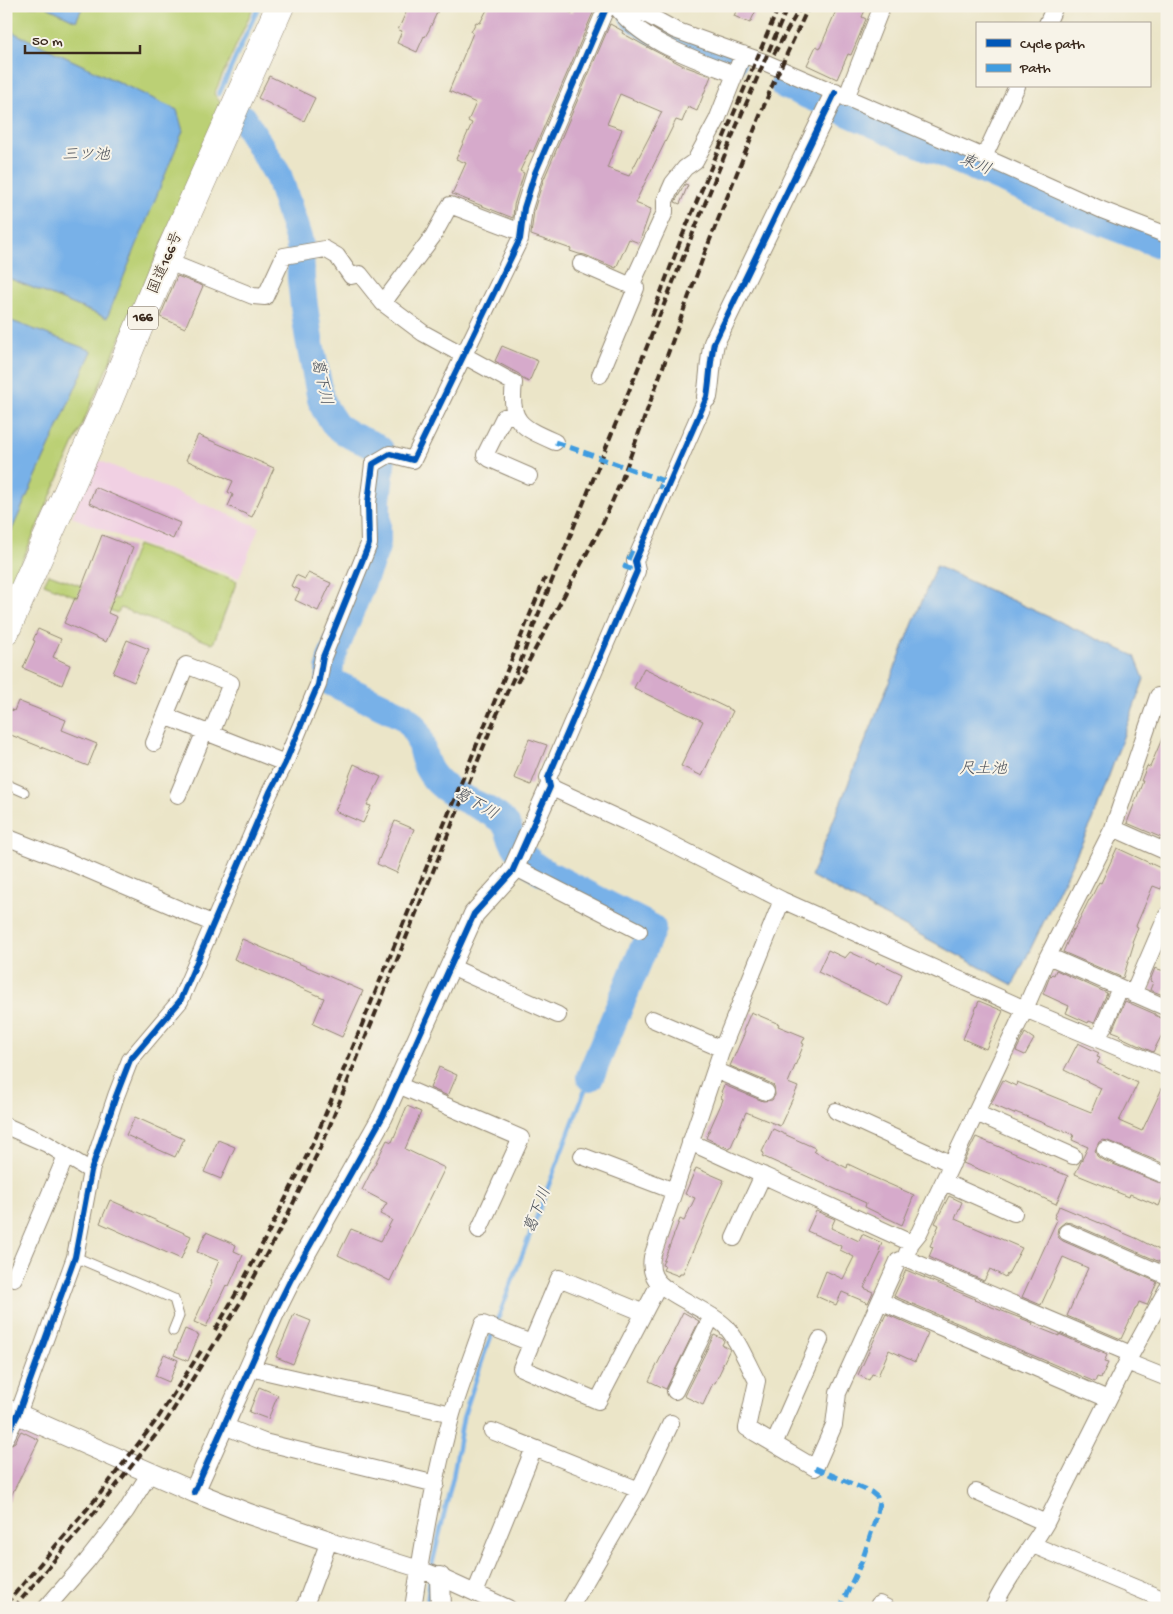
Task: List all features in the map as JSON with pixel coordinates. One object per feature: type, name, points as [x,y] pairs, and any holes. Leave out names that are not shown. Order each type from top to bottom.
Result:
[{"type":"highway","name":"国道166号","points":[[6,630],[107,404],[166,261],[280,6]]},
{"type":"street","points":[[6,1437],[12,1411],[75,1257],[91,1171],[130,1060],[180,1001],[318,685],[323,656],[370,544],[368,503],[374,464],[390,454],[413,460],[520,239],[524,208],[535,173],[607,6]]},
{"type":"street","points":[[616,6],[624,17],[640,30],[662,43],[694,59],[734,74]]},
{"type":"street","points":[[631,6],[675,30],[743,54],[836,99],[984,157],[1102,210],[1167,236]]},
{"type":"street","points":[[194,1492],[274,1312],[371,1140],[398,1086],[474,914],[512,872],[525,844],[550,787],[548,778],[637,571],[635,562],[707,397],[710,359],[714,343],[882,6]]},
{"type":"street","points":[[1048,22],[1055,6]]},
{"type":"street","points":[[631,286],[665,212],[665,201],[685,168],[695,161],[717,120],[743,54]]},
{"type":"street","points":[[984,157],[1016,88]]},
{"type":"street","points":[[383,303],[433,236],[450,205],[521,232]]},
{"type":"street","points":[[166,261],[253,296],[265,297],[284,256],[325,249],[337,256],[351,276],[360,274],[383,303],[423,333],[514,383],[512,401],[514,414],[523,424],[555,442]]},
{"type":"street","points":[[581,264],[636,288],[600,375]]},
{"type":"street","points":[[514,414],[504,417],[484,454],[490,459],[528,476]]},
{"type":"street","points":[[154,743],[186,665],[231,683],[178,795]]},
{"type":"street","points":[[782,900],[722,1049],[652,1257],[651,1267],[654,1276],[660,1284],[712,1316],[725,1326],[733,1336],[757,1381],[747,1428],[815,1468],[834,1425],[838,1393],[898,1261],[919,1233],[1025,1009],[1048,956],[1113,828],[1158,696],[1167,700]]},
{"type":"street","points":[[165,716],[285,763]]},
{"type":"street","points":[[550,787],[650,833],[782,900],[1025,1009],[1167,1068]]},
{"type":"street","points":[[1113,828],[1167,852]]},
{"type":"street","points":[[6,837],[65,860],[214,924]]},
{"type":"street","points":[[514,867],[639,930]]},
{"type":"street","points":[[1102,1030],[1127,991],[1167,915]]},
{"type":"street","points":[[1048,956],[1167,1008]]},
{"type":"street","points":[[451,967],[558,1014]]},
{"type":"street","points":[[652,1019],[722,1049]]},
{"type":"street","points":[[715,1070],[766,1092]]},
{"type":"street","points":[[398,1086],[521,1138],[479,1230]]},
{"type":"street","points":[[836,1111],[952,1164]]},
{"type":"street","points":[[976,1113],[1073,1156]]},
{"type":"street","points":[[6,1126],[47,1144],[91,1171]]},
{"type":"street","points":[[690,1142],[764,1175],[908,1250],[1167,1378]]},
{"type":"street","points":[[1105,1150],[1167,1176]]},
{"type":"street","points":[[14,1278],[66,1156]]},
{"type":"street","points":[[582,1156],[674,1191]]},
{"type":"street","points":[[734,1238],[764,1175]]},
{"type":"street","points":[[944,1182],[1014,1212]]},
{"type":"street","points":[[1067,1232],[1167,1276]]},
{"type":"street","points":[[644,1314],[559,1278],[521,1368],[598,1401],[660,1284]]},
{"type":"street","points":[[993,1608],[1006,1582],[1033,1545],[1046,1523],[1129,1358],[1167,1289]]},
{"type":"street","points":[[880,1301],[1108,1399]]},
{"type":"street","points":[[676,1391],[712,1316]]},
{"type":"street","points":[[413,1608],[419,1568],[452,1414],[483,1324],[531,1343]]},
{"type":"street","points":[[774,1444],[820,1340]]},
{"type":"street","points":[[250,1368],[452,1414]]},
{"type":"street","points":[[12,1411],[150,1473],[249,1514],[329,1541],[419,1568],[508,1608]]},
{"type":"street","points":[[570,1608],[639,1490],[671,1423]]},
{"type":"street","points":[[224,1426],[264,1442],[436,1484]]},
{"type":"street","points":[[492,1431],[639,1490]]},
{"type":"street","points":[[475,1593],[534,1448]]},
{"type":"street","points":[[46,1608],[93,1554],[126,1511],[150,1473]]},
{"type":"street","points":[[976,1492],[1046,1523]]},
{"type":"street","points":[[304,1608],[329,1541]]},
{"type":"street","points":[[1033,1545],[1167,1601]]},
{"type":"street","points":[[440,1577],[440,1608]]},
{"type":"street","points":[[877,1608],[878,1604],[887,1608]]},
{"type":"lane","points":[[6,784],[24,792]]},
{"type":"lane","points":[[75,1257],[174,1299],[179,1316],[173,1331]]},
{"type":"shaded area","points":[[96,459],[259,527],[239,578],[137,543],[72,517]]},
{"type":"green space","points":[[6,6],[45,6],[76,21],[83,6],[254,6],[214,94],[223,106],[6,597],[6,543],[92,351],[6,319],[6,277],[107,318],[177,110],[6,29]]},
{"type":"green space","points":[[137,545],[237,581],[213,644],[121,608],[117,613],[44,584],[49,574],[117,599]]},
{"type":"water","points":[[45,6],[83,6],[76,21]]},
{"type":"water","name":"三ツ池","points":[[6,29],[177,110],[183,131],[107,318],[6,277]]},
{"type":"water","points":[[6,319],[92,351],[6,543]]},
{"type":"water","name":"尺土池","points":[[936,566],[1135,656],[1144,679],[1093,820],[1013,985],[811,876]]},
{"type":"building","points":[[409,6],[440,6],[417,52],[397,43],[402,31],[398,30]]},
{"type":"building","points":[[489,6],[556,6],[572,13],[575,6],[596,6],[533,152],[530,150],[520,171],[524,173],[514,205],[513,218],[452,194],[466,163],[456,159],[472,123],[468,121],[476,103],[449,91],[473,33],[471,32],[476,22],[480,23]]},
{"type":"building","points":[[738,6],[758,6],[750,23],[734,16]]},
{"type":"building","points":[[838,6],[867,6],[862,17],[866,19],[860,34],[851,55],[848,54],[837,79],[807,65],[816,46],[820,48]]},
{"type":"building","points":[[610,24],[649,48],[684,66],[711,76],[697,111],[688,107],[682,122],[676,120],[635,203],[651,209],[639,243],[629,239],[616,268],[531,235],[534,210],[543,181]],"holes":[[[620,94],[662,112],[629,176],[607,168],[622,129],[607,124]]]},
{"type":"building","points":[[269,76],[315,98],[304,121],[258,98]]},
{"type":"building","points":[[685,184],[688,185],[680,204],[675,202]]},
{"type":"building","points":[[177,276],[203,286],[185,328],[160,317]]},
{"type":"building","points":[[502,346],[538,361],[529,382],[519,374],[495,361]]},
{"type":"building","points":[[198,435],[274,468],[252,517],[228,506],[233,495],[228,492],[233,481],[186,460]]},
{"type":"building","points":[[95,487],[180,523],[173,539],[89,503]]},
{"type":"building","points":[[102,535],[133,547],[108,613],[117,617],[106,642],[64,623],[75,598],[77,599]]},
{"type":"building","points":[[308,573],[331,583],[318,611],[295,600],[300,590],[291,586],[296,575],[305,579]]},
{"type":"building","points":[[38,629],[61,639],[53,657],[70,665],[62,685],[23,668],[35,641],[33,640]]},
{"type":"building","points":[[127,640],[149,649],[134,682],[113,673]]},
{"type":"building","points":[[644,668],[733,711],[702,776],[681,766],[703,721],[634,688]]},
{"type":"building","points":[[18,701],[66,720],[62,730],[97,744],[88,766],[6,733],[6,708],[14,711]]},
{"type":"building","points":[[1167,727],[1167,840],[1127,823],[1147,766],[1150,767]]},
{"type":"building","points":[[529,739],[547,745],[531,785],[514,778]]},
{"type":"building","points":[[354,764],[381,777],[367,805],[371,806],[363,823],[335,811]]},
{"type":"building","points":[[395,821],[414,829],[397,873],[377,864]]},
{"type":"building","points":[[1117,848],[1167,871],[1167,885],[1163,884],[1161,889],[1153,886],[1136,926],[1138,927],[1132,942],[1134,943],[1123,978],[1063,952],[1073,929],[1099,882],[1101,883]]},
{"type":"building","points":[[242,939],[363,991],[342,1037],[313,1024],[324,998],[234,959]]},
{"type":"building","points":[[828,950],[845,958],[850,952],[902,974],[889,1006],[818,972]]},
{"type":"building","points":[[1155,968],[1167,972],[1167,986],[1163,995],[1150,990],[1153,982],[1150,981]]},
{"type":"building","points":[[1056,970],[1107,993],[1094,1023],[1089,1021],[1088,1023],[1066,1013],[1069,1006],[1043,994],[1050,976],[1054,975]]},
{"type":"building","points":[[979,1001],[1003,1011],[986,1049],[963,1039]]},
{"type":"building","points":[[1125,1001],[1167,1021],[1167,1025],[1153,1052],[1112,1031]]},
{"type":"building","points":[[751,1012],[805,1037],[788,1083],[798,1087],[780,1126],[746,1112],[730,1149],[706,1138],[722,1102],[723,1093],[721,1092],[724,1085],[763,1101],[772,1100],[775,1095],[774,1086],[770,1083],[730,1066],[745,1032],[743,1031]]},
{"type":"building","points":[[1025,1033],[1034,1039],[1025,1055],[1016,1051]]},
{"type":"building","points":[[1078,1043],[1099,1053],[1097,1057],[1100,1058],[1097,1063],[1138,1083],[1119,1121],[1142,1131],[1167,1078],[1167,1165],[1103,1140],[1099,1142],[1095,1151],[1101,1159],[1167,1186],[1159,1206],[1130,1194],[1129,1197],[1075,1174],[1088,1147],[1072,1140],[1074,1135],[991,1104],[1003,1080],[1016,1086],[1017,1082],[1091,1112],[1101,1088],[1064,1070]]},
{"type":"building","points":[[439,1067],[457,1075],[448,1096],[430,1088]]},
{"type":"building","points":[[407,1106],[421,1112],[405,1149],[445,1168],[390,1281],[338,1255],[351,1229],[381,1241],[392,1220],[380,1214],[387,1203],[362,1190],[387,1140],[392,1142]]},
{"type":"building","points":[[135,1117],[184,1139],[175,1157],[126,1135]]},
{"type":"building","points":[[773,1129],[815,1148],[815,1152],[847,1168],[848,1164],[914,1195],[902,1225],[865,1207],[866,1203],[762,1156],[764,1153],[762,1152]]},
{"type":"building","points":[[976,1137],[1068,1176],[1056,1204],[963,1163]]},
{"type":"building","points":[[218,1140],[235,1147],[221,1179],[204,1172]]},
{"type":"building","points":[[696,1168],[724,1180],[683,1273],[680,1273],[679,1276],[663,1270],[665,1266],[662,1265],[680,1219],[684,1221],[695,1198],[685,1194]]},
{"type":"building","points":[[949,1196],[962,1202],[955,1219],[1022,1248],[1005,1277],[990,1269],[984,1281],[929,1257],[933,1247],[930,1246],[939,1225],[935,1223]]},
{"type":"building","points":[[110,1200],[191,1236],[181,1259],[100,1223]]},
{"type":"building","points":[[1059,1206],[1138,1239],[1167,1254],[1167,1265],[1071,1223],[1065,1222],[1058,1228],[1057,1234],[1063,1241],[1157,1282],[1147,1305],[1139,1302],[1121,1339],[1067,1316],[1088,1268],[1063,1257],[1041,1305],[1022,1297],[1057,1220],[1054,1218]]},
{"type":"building","points":[[816,1211],[835,1219],[831,1228],[859,1241],[862,1234],[882,1243],[879,1251],[881,1253],[864,1288],[873,1292],[868,1303],[842,1292],[836,1305],[816,1296],[826,1271],[843,1279],[854,1257],[840,1250],[841,1246],[807,1231]]},
{"type":"building","points":[[206,1232],[236,1245],[234,1251],[243,1255],[229,1286],[226,1285],[206,1327],[194,1322],[212,1283],[210,1282],[219,1261],[197,1252]]},
{"type":"building","points":[[906,1270],[1033,1323],[1032,1325],[1059,1336],[1059,1334],[1107,1355],[1104,1362],[1108,1363],[1101,1378],[1097,1377],[1095,1382],[894,1296]]},
{"type":"building","points":[[683,1312],[699,1321],[666,1389],[649,1381]]},
{"type":"building","points":[[294,1314],[311,1321],[293,1364],[276,1357]]},
{"type":"building","points":[[886,1314],[928,1333],[915,1362],[889,1350],[878,1376],[872,1374],[869,1380],[858,1375]]},
{"type":"building","points":[[185,1329],[199,1335],[188,1361],[174,1355]]},
{"type":"building","points":[[714,1335],[723,1339],[722,1345],[730,1349],[703,1405],[684,1396]]},
{"type":"building","points":[[164,1354],[178,1360],[169,1382],[155,1376]]},
{"type":"building","points":[[259,1387],[278,1395],[268,1419],[249,1412]]},
{"type":"building","points":[[21,1431],[39,1440],[6,1506],[6,1447],[15,1442]]},
{"type":"waterway","name":"葛下川","points":[[219,94],[259,6]]},
{"type":"waterway","name":"東川","points":[[633,16],[654,31],[732,63]]},
{"type":"waterway","name":"東川","points":[[784,85],[1104,223],[1167,247]]},
{"type":"waterway","name":"葛下川","points":[[243,118],[278,175],[300,244],[304,306],[321,399],[325,409],[336,426],[352,436],[375,446],[380,450],[382,456],[377,500],[377,542],[331,659],[329,681],[403,716],[411,723],[419,738],[427,766],[438,782],[456,795],[496,815],[504,822],[516,847],[536,867],[652,928],[590,1077]]},
{"type":"waterway","name":"葛下川","points":[[431,1569],[453,1477],[463,1418],[484,1355],[590,1077]]},
{"type":"waterway","name":"葛下川","points":[[427,1608],[430,1577]]},
{"type":"railway","points":[[652,316],[681,239],[779,6]]},
{"type":"railway","points":[[14,1608],[105,1500],[165,1423],[240,1303],[284,1222],[324,1140],[494,721],[519,666],[734,132],[788,6]]},
{"type":"railway","points":[[774,54],[801,6]]},
{"type":"railway","points":[[517,683],[601,527],[622,479],[705,252],[772,86],[809,6]]},
{"type":"railway","points":[[215,1330],[255,1259],[316,1137],[545,578]]},
{"type":"railway","points":[[6,1604],[99,1495],[158,1418],[201,1351]]},
{"type":"marked path","points":[[555,442],[664,481],[660,489]]},
{"type":"marked path","points":[[633,551],[625,567],[637,571]]},
{"type":"marked path","points":[[815,1468],[871,1492],[877,1497],[879,1503],[862,1561],[840,1608]]},
{"type":"cycle path","points":[[6,1437],[18,1414],[75,1257],[91,1171],[130,1060],[180,1001],[318,685],[323,657],[369,544],[368,503],[373,464],[390,454],[413,460],[520,239],[524,208],[535,173],[607,6]]},
{"type":"cycle path","points":[[194,1492],[291,1279],[383,1116],[474,914],[512,872],[550,787],[548,778],[637,571],[635,561],[707,397],[714,343],[835,93]]}]
